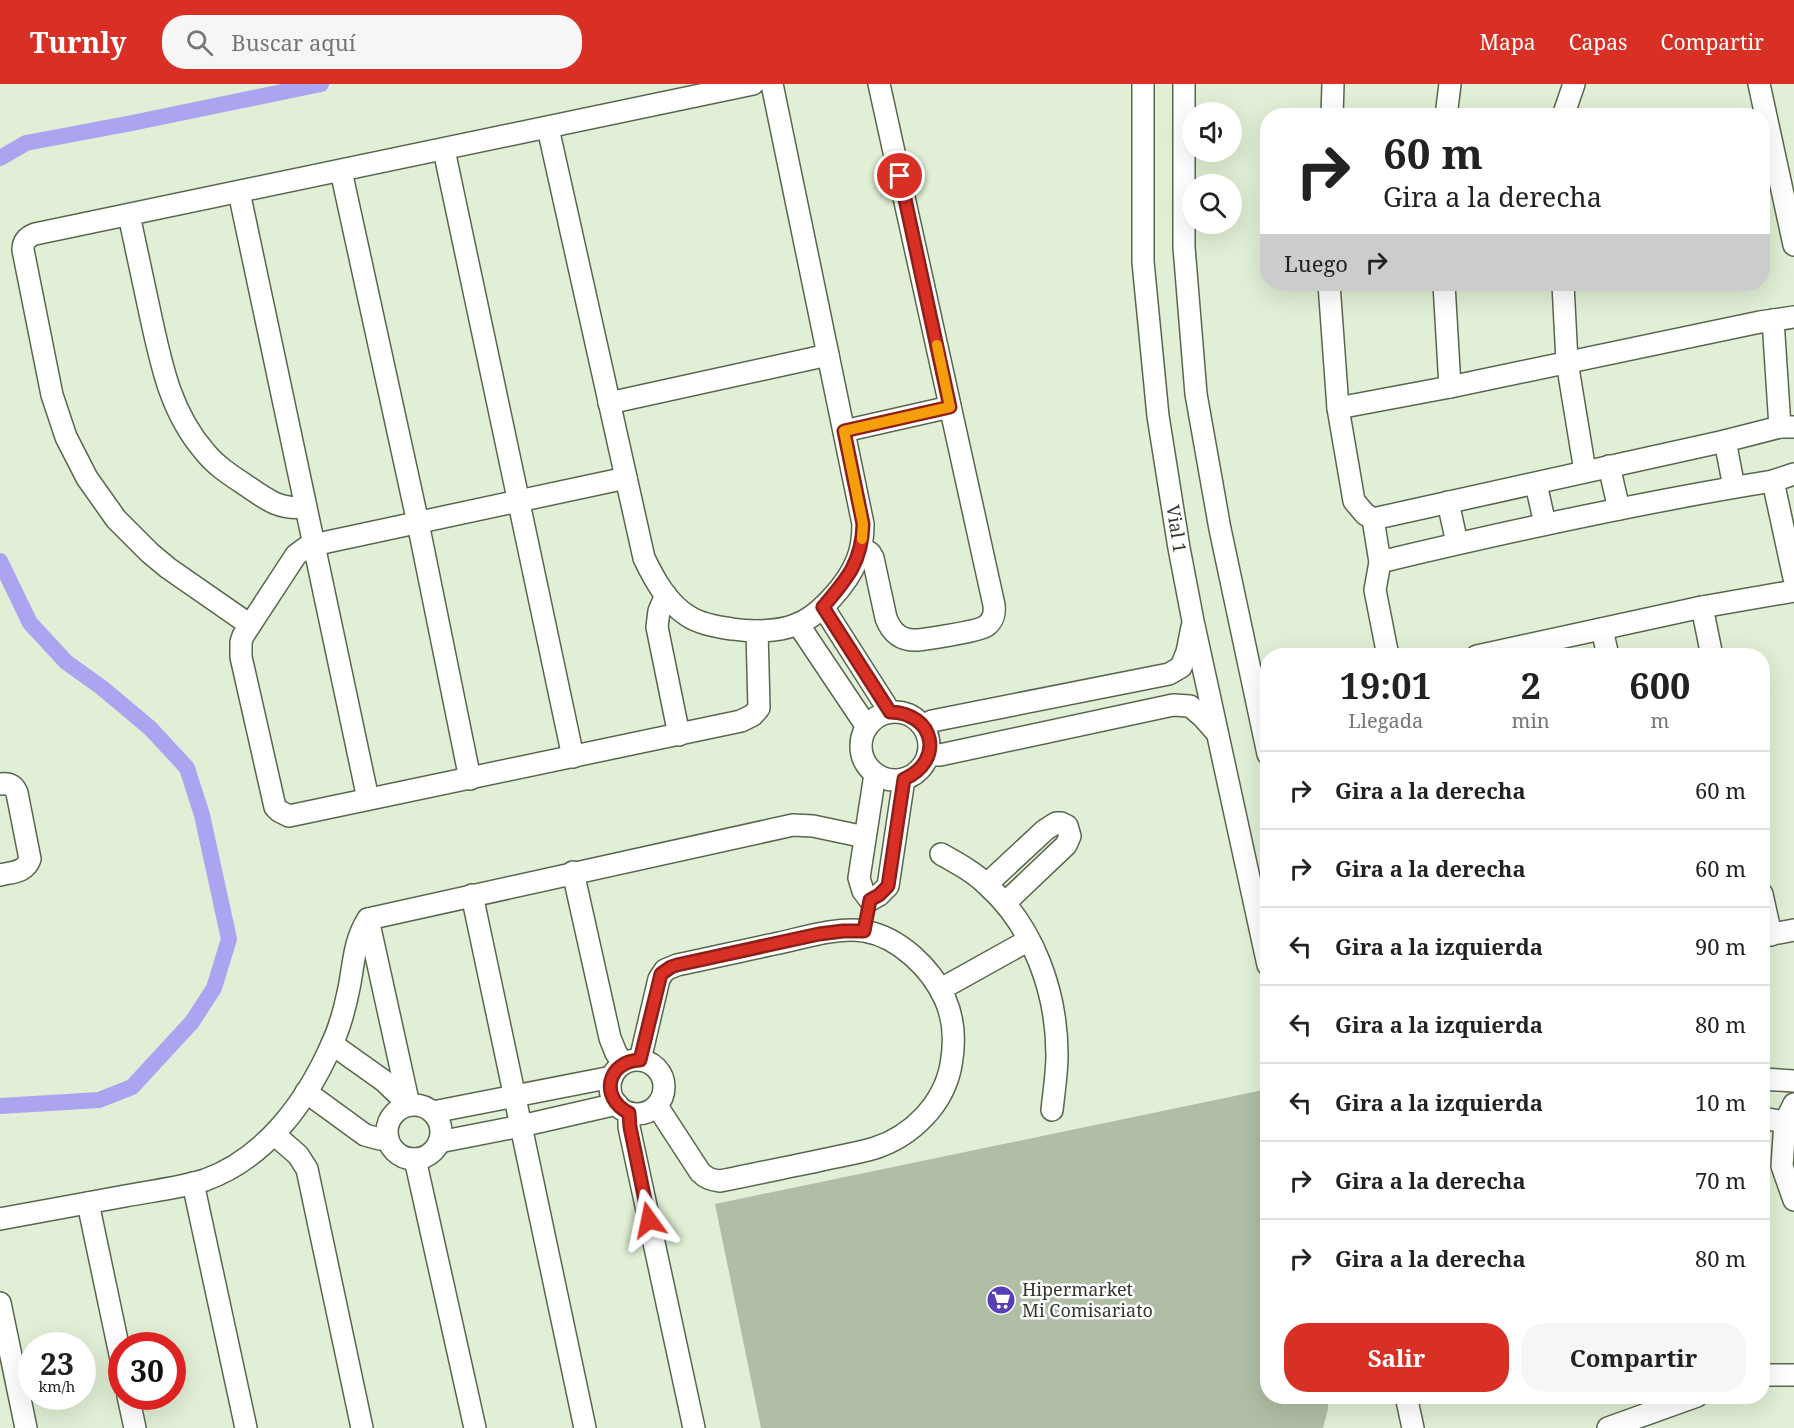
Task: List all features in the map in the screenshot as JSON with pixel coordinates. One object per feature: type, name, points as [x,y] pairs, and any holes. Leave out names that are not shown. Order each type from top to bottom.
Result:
[{"type":"street","points":[[250,625],[168,568],[132,537],[101,499],[75,457],[52,395],[23,245],[28,237],[753,84]]},
{"type":"street","points":[[548,128],[644,558],[657,584],[688,616],[725,628],[757,631],[781,629],[807,620],[823,607],[849,576],[861,548],[863,524],[772,84]]},
{"type":"street","points":[[861,548],[870,553],[873,558],[886,618],[901,638],[909,641],[919,640],[981,628],[992,620],[994,605],[879,84]]},
{"type":"street","name":"Vial 1","points":[[1143,84],[1143,262],[1158,416],[1193,621],[1217,733],[1260,899]]},
{"type":"street","points":[[1184,84],[1184,248],[1196,394],[1220,530],[1260,717]]},
{"type":"street","points":[[1332,108],[1333,84]]},
{"type":"street","points":[[1447,108],[1450,84]]},
{"type":"street","points":[[1566,108],[1574,84]]},
{"type":"street","points":[[1759,84],[1762,108]]},
{"type":"street","points":[[1770,147],[1794,245]]},
{"type":"street","points":[[444,150],[573,757]]},
{"type":"street","points":[[341,171],[418,523],[470,778]]},
{"type":"street","points":[[238,192],[368,799]]},
{"type":"street","points":[[129,215],[163,373],[180,415],[205,453],[229,474],[281,507],[305,507]]},
{"type":"street","points":[[1330,291],[1338,408],[1354,501],[1372,519],[1380,562],[1375,590],[1386,648]]},
{"type":"street","points":[[1444,291],[1450,387]]},
{"type":"street","points":[[1563,291],[1567,362],[1585,471]]},
{"type":"street","points":[[1338,408],[1794,317]]},
{"type":"street","points":[[1372,519],[1787,427],[1773,320]]},
{"type":"street","points":[[609,403],[828,355]]},
{"type":"street","points":[[844,431],[950,407]]},
{"type":"street","points":[[1725,441],[1734,487]]},
{"type":"street","points":[[1609,466],[1619,509]]},
{"type":"street","points":[[1380,562],[1545,524],[1773,481],[1794,474]]},
{"type":"street","points":[[626,478],[313,545],[296,555],[243,636],[240,649],[275,807],[289,816],[747,719],[759,708],[757,631]]},
{"type":"street","points":[[1773,481],[1794,578]]},
{"type":"street","points":[[1536,484],[1545,524]]},
{"type":"street","points":[[1448,502],[1457,543]]},
{"type":"street","points":[[1521,648],[1702,607],[1794,591]]},
{"type":"street","points":[[666,595],[659,610],[657,627],[679,735]]},
{"type":"street","points":[[823,607],[890,712]]},
{"type":"street","points":[[1702,607],[1710,648]]},
{"type":"street","points":[[923,725],[932,721],[1169,674],[1181,667],[1187,652],[1193,621]]},
{"type":"street","points":[[798,624],[867,727]]},
{"type":"street","points":[[1602,629],[1606,648]]},
{"type":"street","points":[[928,755],[940,755],[1173,705],[1190,706],[1217,733]]},
{"type":"street","points":[[890,712],[902,712],[914,717],[923,725],[930,745],[923,766],[915,774],[904,779],[892,780],[875,774],[864,760],[861,749],[862,737],[867,727],[877,717],[890,712]]},
{"type":"street","points":[[870,900],[865,896],[859,878],[875,774]]},
{"type":"street","points":[[864,931],[870,900],[888,886],[904,779]]},
{"type":"street","points":[[0,784],[13,786],[17,793],[30,859],[22,870],[0,875]]},
{"type":"street","points":[[987,884],[1045,830],[1056,823],[1067,826],[1070,836],[1066,845],[1005,903]]},
{"type":"street","points":[[0,1219],[193,1183],[227,1170],[258,1149],[274,1135],[306,1092],[332,1044],[344,1009],[358,937],[368,919],[793,825],[813,826],[865,837]]},
{"type":"street","points":[[941,854],[987,884],[1005,903],[1029,940],[1046,980],[1053,1011],[1057,1054],[1052,1110]]},
{"type":"street","points":[[573,872],[610,1038],[625,1066]]},
{"type":"street","points":[[472,895],[585,1428]]},
{"type":"street","points":[[368,919],[409,1105]]},
{"type":"street","points":[[1770,934],[1794,930]]},
{"type":"street","points":[[657,1106],[700,1172],[714,1181],[874,1148],[885,1144],[918,1123],[935,1104],[946,1086],[952,1062],[953,1028],[948,1005],[941,989],[928,971],[905,950],[883,937],[864,931],[819,934],[671,967],[665,970],[659,979],[625,1066],[610,1091],[623,1109],[630,1127],[694,1428]]},
{"type":"street","points":[[941,989],[1029,940]]},
{"type":"street","points":[[332,1044],[384,1080],[409,1105]]},
{"type":"street","points":[[433,1112],[514,1096],[625,1066],[650,1063],[658,1069],[663,1078],[662,1098],[657,1106],[648,1112],[639,1114],[623,1109],[521,1126],[439,1143]]},
{"type":"street","points":[[1770,1080],[1794,1081]]},
{"type":"street","points":[[306,1092],[365,1135],[380,1140],[388,1139]]},
{"type":"street","points":[[418,1104],[433,1112],[439,1121],[441,1132],[439,1143],[422,1158],[406,1158],[398,1154],[388,1139],[387,1130],[393,1113],[400,1108],[418,1104]]},
{"type":"street","points":[[1770,1117],[1790,1113],[1782,1166],[1794,1200]]},
{"type":"street","points":[[274,1135],[298,1155],[307,1169],[362,1428]]},
{"type":"street","points":[[415,1159],[476,1428]]},
{"type":"street","points":[[193,1183],[246,1428]]},
{"type":"street","points":[[88,1203],[115,1332]]},
{"type":"street","points":[[0,1303],[26,1428]]},
{"type":"street","points":[[1770,1376],[1794,1375]]},
{"type":"street","points":[[1408,1404],[1413,1428]]},
{"type":"street","points":[[1608,1428],[1675,1404]]},
{"type":"street","points":[[131,1410],[135,1428]]},
{"type":"building","name":"Hipermarket Mi Comisariato","points":[[1260,1091],[1260,1404],[1328,1404],[1323,1428],[761,1428],[715,1204]]},
{"type":"waterway","points":[[0,158],[26,143],[321,84]]},
{"type":"waterway","points":[[0,561],[30,623],[66,662],[101,687],[150,728],[187,768],[202,815],[229,939],[214,988],[192,1022],[132,1087],[99,1100],[0,1106]]},
{"type":"slow traffic","points":[[862,539],[863,524],[844,431],[950,407],[937,345]]},
{"type":"place","name":"Hipermarket Mi Comisariato","points":[[1001,1300]]},
{"type":"route","points":[[649,1220],[629,1113],[616,1104],[610,1091],[610,1084],[616,1069],[623,1063],[640,1060],[661,974],[677,965],[819,934],[864,931],[870,900],[888,886],[904,779],[915,774],[923,766],[928,755],[930,745],[923,725],[914,717],[902,712],[890,712],[823,607],[849,576],[858,557],[863,536],[863,524],[844,431],[950,407],[900,176]]}]
